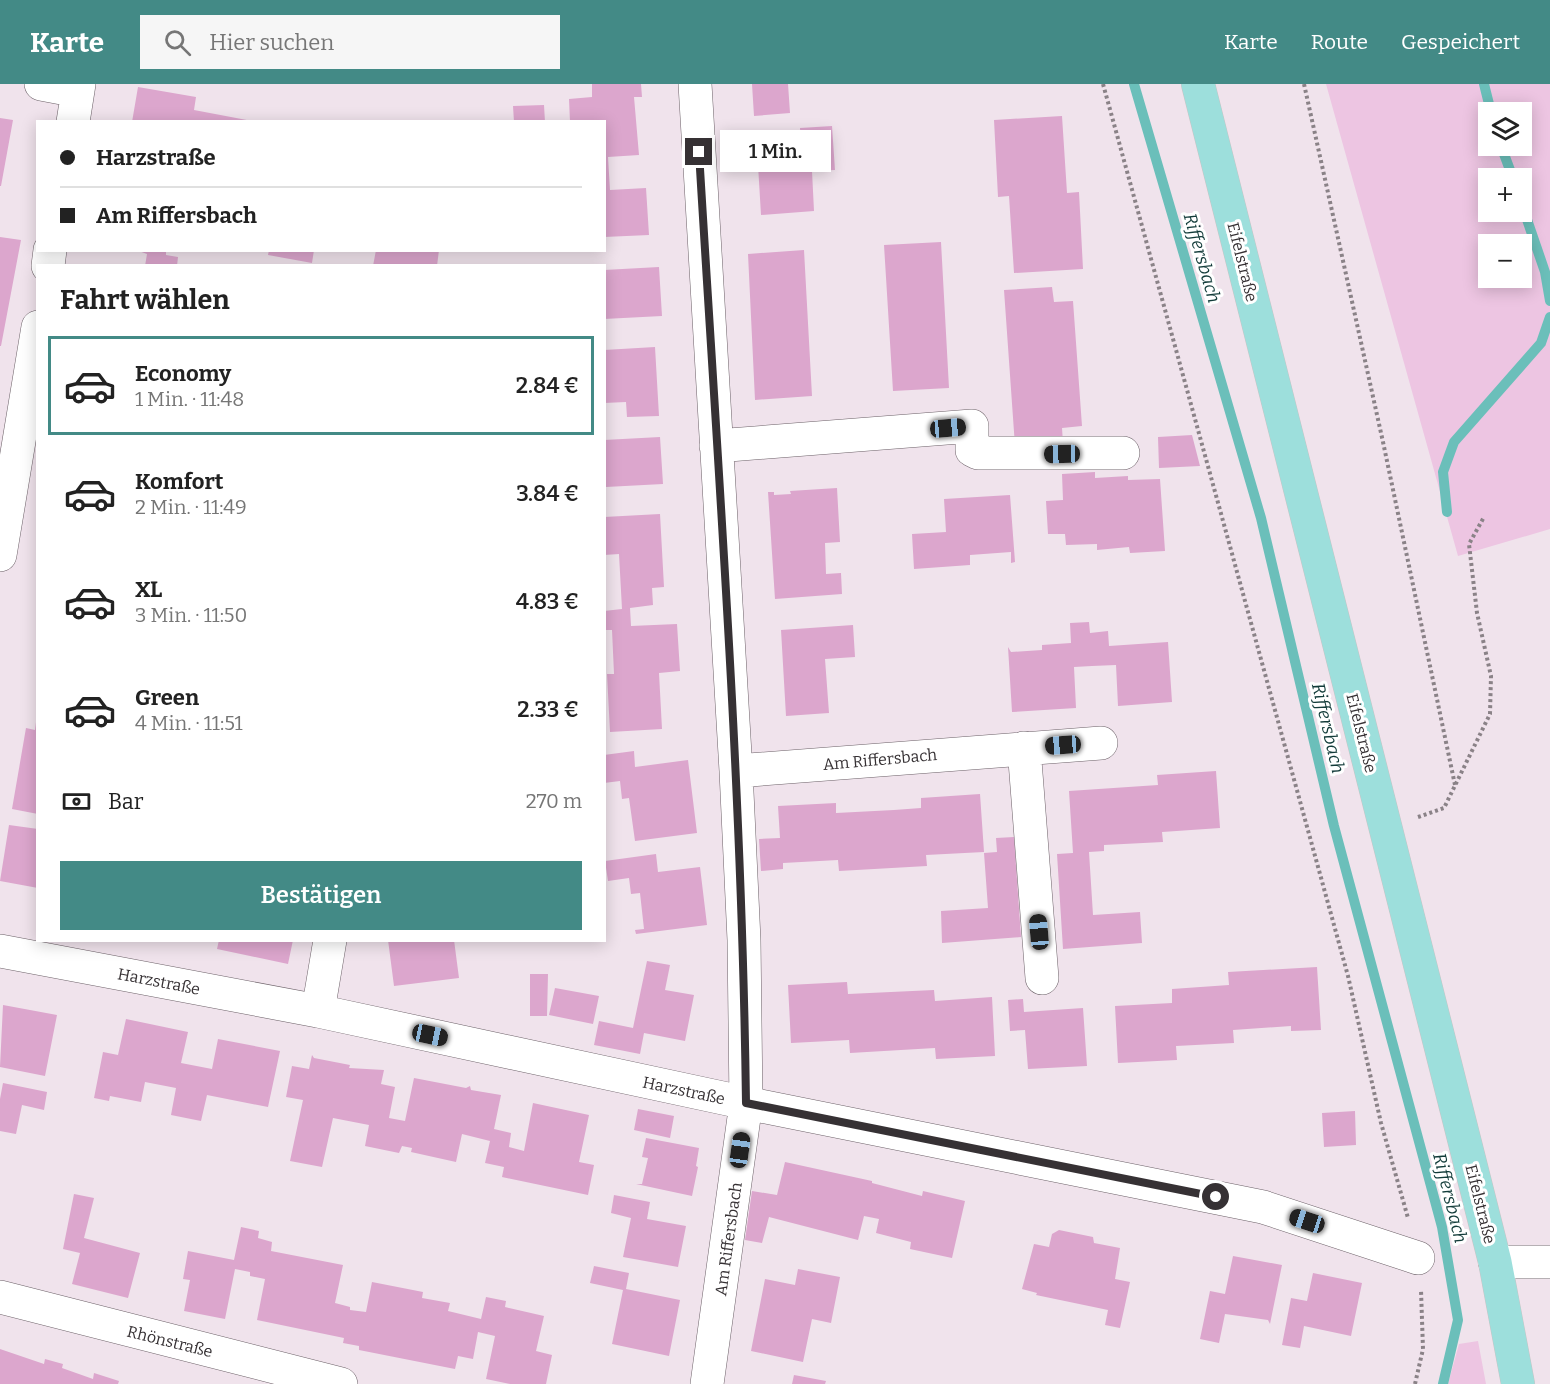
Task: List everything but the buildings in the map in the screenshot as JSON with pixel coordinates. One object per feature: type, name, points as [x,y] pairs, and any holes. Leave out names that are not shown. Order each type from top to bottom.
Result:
[{"type":"main road","name":"Eifelstraße","points":[[1198,84],[1496,1262],[1518,1384]]},
{"type":"street","points":[[41,84],[77,99]]},
{"type":"street","name":"Am Riffersbach","points":[[695,84],[736,771],[744,940],[746,1103],[707,1384]]},
{"type":"street","points":[[0,555],[36,339]]},
{"type":"street","points":[[716,446],[972,426],[972,450],[978,453],[1123,453]]},
{"type":"street","name":"Am Riffersbach","points":[[736,771],[1101,742]]},
{"type":"street","points":[[1024,748],[1042,978]]},
{"type":"street","points":[[318,1011],[330,942]]},
{"type":"street","name":"Harzstraße","points":[[0,951],[318,1011],[746,1103],[1263,1207],[1418,1258]]},
{"type":"street","points":[[1496,1262],[1550,1262]]},
{"type":"street","name":"Rhönstraße","points":[[0,1297],[341,1384]]},
{"type":"path","points":[[1103,84],[1348,976],[1381,1123],[1418,1258],[1423,1349],[1415,1384]]},
{"type":"path","points":[[1304,84],[1455,786]]},
{"type":"path","points":[[1386,827],[1444,808],[1490,714],[1491,676],[1477,613],[1469,544],[1484,517]]},
{"type":"shaded area","points":[[1326,84],[1550,84],[1550,529],[1458,556]]},
{"type":"shaded area","points":[[1478,1341],[1486,1384],[1448,1384],[1459,1344]]},
{"type":"waterway","name":"Riffersbach","points":[[1134,84],[1261,518],[1334,826],[1442,1227],[1458,1320],[1443,1384]]},
{"type":"waterway","points":[[1484,84],[1488,102]]},
{"type":"waterway","points":[[1505,156],[1509,168]]},
{"type":"waterway","points":[[1528,222],[1545,272],[1550,301]]},
{"type":"waterway","points":[[1447,512],[1443,472],[1454,442],[1541,343],[1550,317]]},
{"type":"route","points":[[699,152],[736,771],[744,940],[746,1103],[1216,1197]]}]
